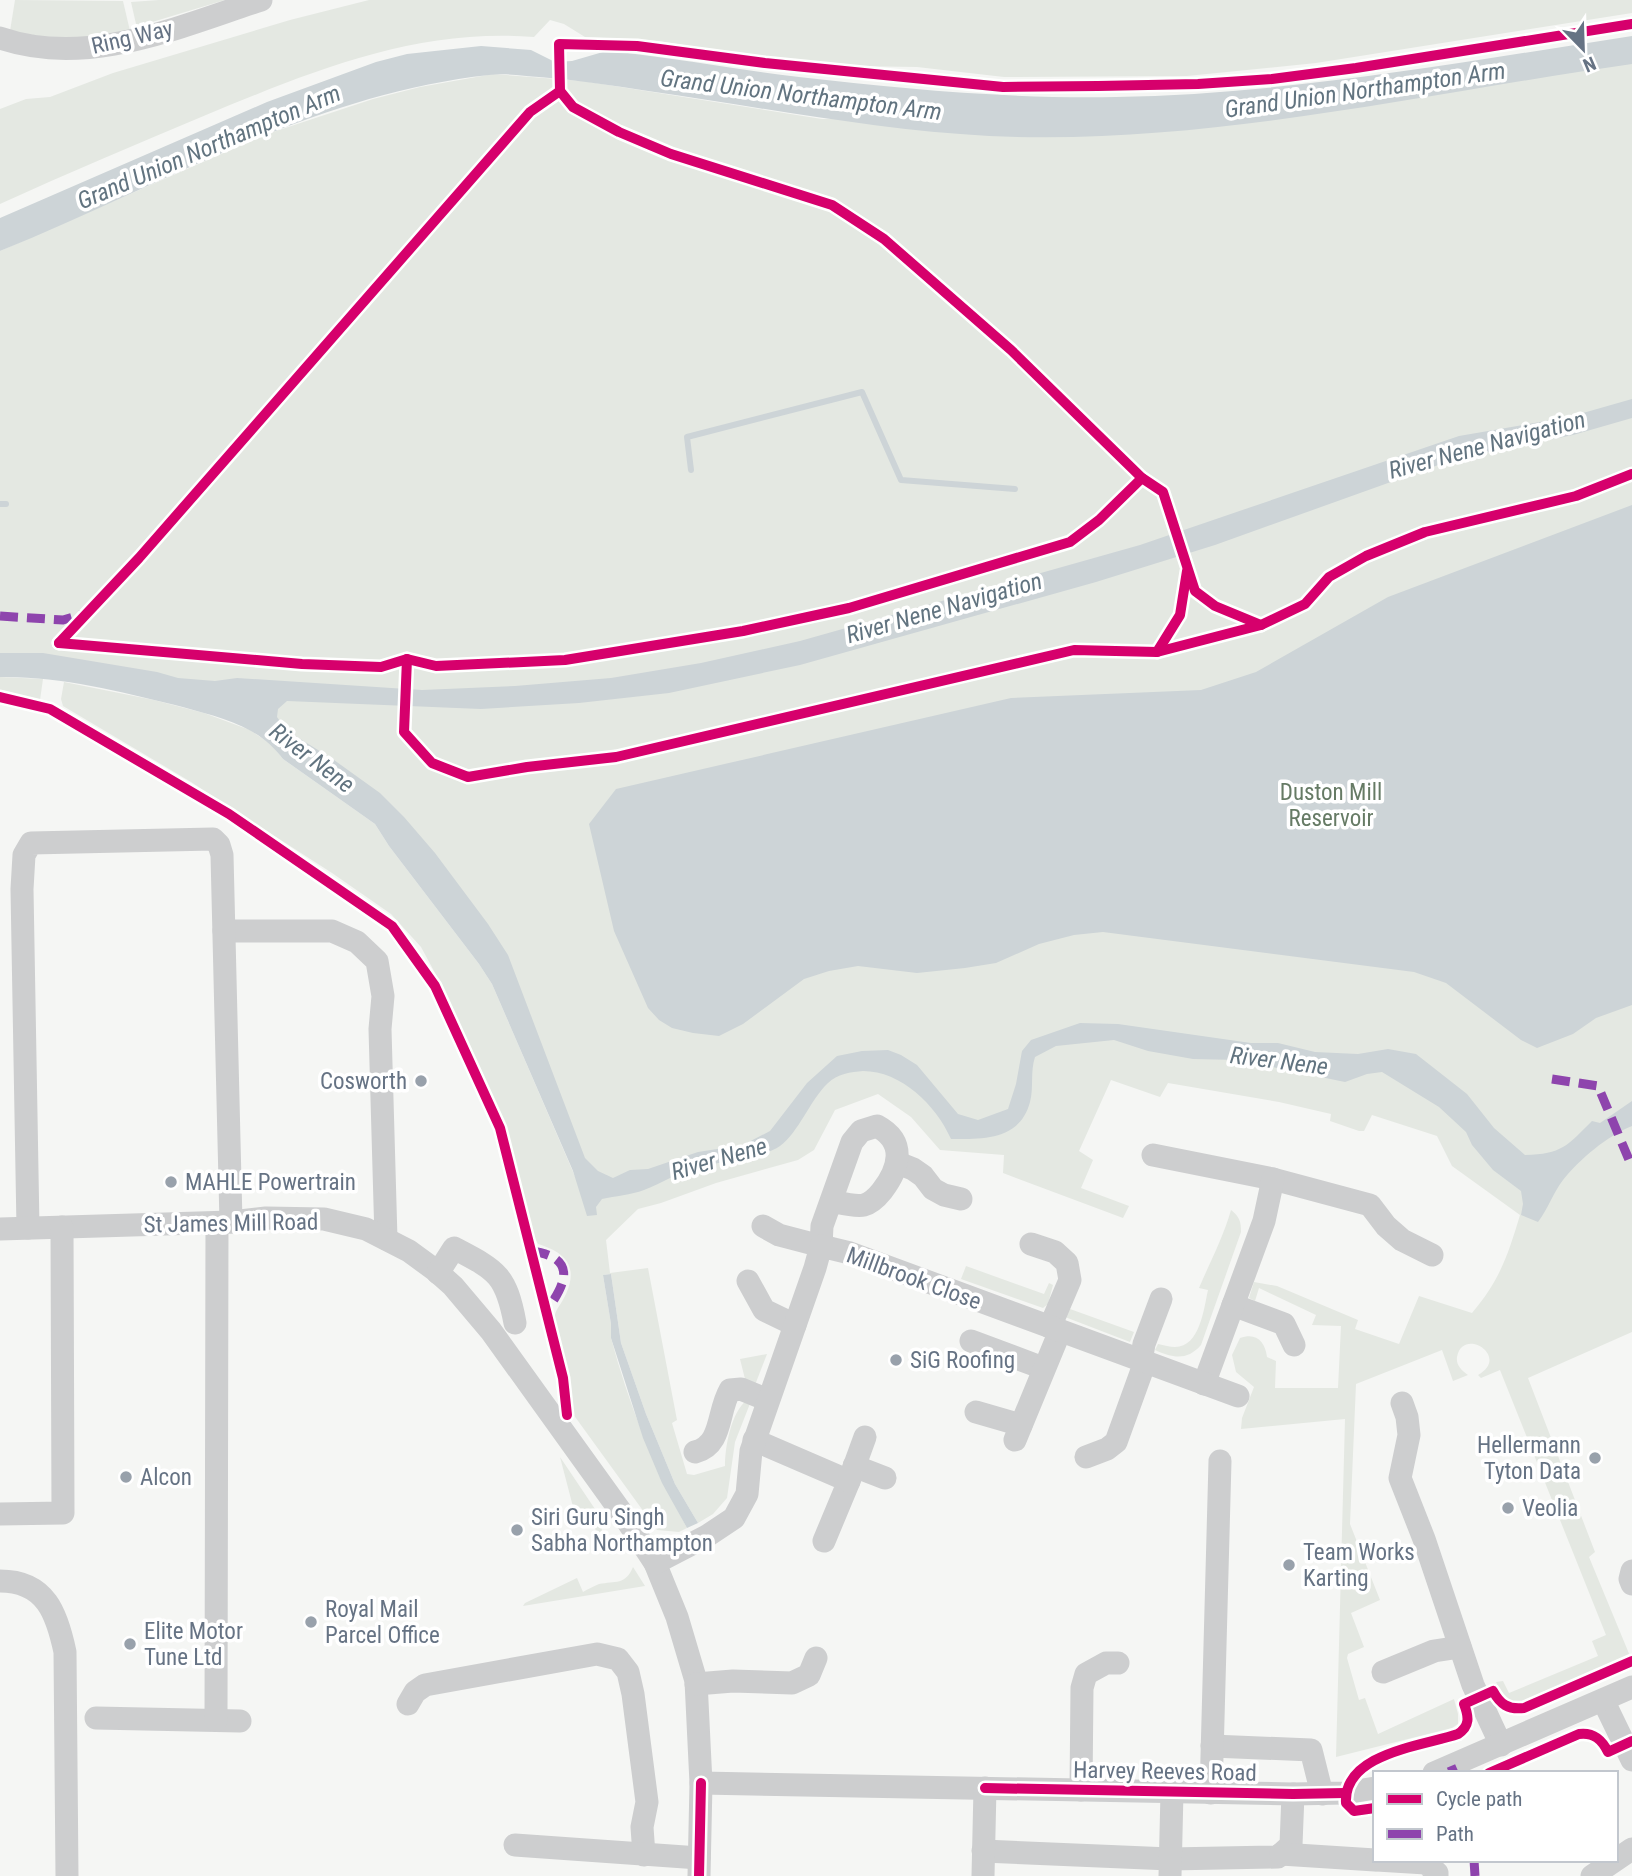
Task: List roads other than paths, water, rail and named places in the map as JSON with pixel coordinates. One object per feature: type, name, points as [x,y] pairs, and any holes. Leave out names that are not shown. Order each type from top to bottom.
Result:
[{"type":"street","name":"Ring Way","points":[[0,38],[21,45],[79,49],[162,32],[261,0]]},
{"type":"street","points":[[28,1228],[22,889],[24,855],[31,843],[213,839],[219,845],[222,855],[224,931],[224,1223],[216,1720]]},
{"type":"street","points":[[224,931],[332,931],[357,942],[377,961],[383,996],[380,1029],[386,1239]]},
{"type":"street","points":[[763,1226],[779,1235],[821,1246],[822,1226],[852,1142],[861,1131],[877,1126],[886,1131],[897,1147],[898,1163],[877,1197],[864,1205],[831,1201]]},
{"type":"street","points":[[1153,1155],[1273,1178],[1370,1205],[1386,1226],[1402,1240],[1432,1255]]},
{"type":"street","points":[[898,1163],[923,1176],[933,1189],[961,1199]]},
{"type":"street","points":[[1204,1384],[1264,1221],[1273,1178]]},
{"type":"street","name":"St James Mill Road","points":[[0,1229],[224,1223],[266,1218],[324,1219],[366,1229],[386,1239],[409,1251],[453,1286],[491,1331],[655,1563],[677,1617],[696,1684],[701,1783],[699,1867]]},
{"type":"street","points":[[0,1514],[63,1513],[62,1227]]},
{"type":"street","points":[[976,1412],[1018,1433],[1043,1368],[1070,1280],[1067,1263],[1055,1252],[1031,1244]]},
{"type":"street","name":"Millbrook Close","points":[[655,1563],[707,1536],[734,1518],[747,1494],[754,1440],[821,1246],[850,1253],[1238,1396]]},
{"type":"street","points":[[438,1273],[454,1248],[485,1265],[504,1282],[515,1322]]},
{"type":"street","points":[[748,1281],[764,1310],[795,1325]]},
{"type":"street","points":[[1086,1457],[1107,1449],[1116,1442],[1143,1362],[1144,1344],[1161,1299]]},
{"type":"street","points":[[1233,1305],[1284,1324],[1294,1345]]},
{"type":"street","points":[[971,1341],[1043,1368]]},
{"type":"street","points":[[695,1452],[705,1450],[713,1442],[725,1397],[730,1390],[741,1389],[768,1401]]},
{"type":"street","points":[[1402,1402],[1409,1435],[1400,1478],[1424,1539],[1475,1690],[1501,1745]]},
{"type":"street","points":[[824,1541],[865,1437]]},
{"type":"street","points":[[754,1440],[852,1473],[886,1478]]},
{"type":"street","points":[[1211,1793],[1220,1461]]},
{"type":"street","points":[[1632,1571],[1632,1584]]},
{"type":"street","points":[[0,1581],[33,1588],[46,1600],[58,1621],[65,1652],[67,1876]]},
{"type":"street","points":[[1383,1672],[1434,1651],[1460,1647]]},
{"type":"street","points":[[408,1704],[415,1692],[425,1685],[597,1654],[618,1659],[628,1672],[642,1753],[647,1802],[642,1828],[644,1855]]},
{"type":"street","points":[[696,1684],[733,1681],[792,1684],[809,1675],[816,1658]]},
{"type":"street","points":[[1081,1790],[1083,1688],[1086,1674],[1106,1663],[1118,1663]]},
{"type":"street","points":[[1439,1771],[1632,1688]]},
{"type":"street","points":[[1603,1700],[1632,1760]]},
{"type":"street","points":[[96,1718],[240,1721]]},
{"type":"street","points":[[1212,1746],[1311,1750],[1322,1794]]},
{"type":"street","name":"Harvey Reeves Road","points":[[701,1783],[1293,1794],[1345,1793],[1373,1788]]},
{"type":"street","points":[[983,1876],[985,1788]]},
{"type":"street","points":[[1170,1867],[1172,1792]]},
{"type":"street","points":[[984,1851],[1170,1867],[1278,1857],[1290,1845],[1293,1794]]},
{"type":"street","points":[[515,1845],[644,1855],[699,1867]]},
{"type":"street","points":[[1281,1854],[1373,1860]]},
{"type":"street","points":[[1409,1862],[1426,1863],[1437,1876]]},
{"type":"street","points":[[1592,1876],[1613,1862]]},
{"type":"water","name":"Grand Union Northampton Arm","points":[[1632,36],[1632,64],[1232,126],[1070,137],[989,136],[903,129],[594,83],[489,75],[424,85],[361,101],[300,122],[0,251],[0,218],[267,102],[376,62],[407,54],[481,46],[531,50],[555,62],[572,61],[603,52],[620,52],[777,74],[917,89],[997,95],[1116,97],[1181,95],[1310,83]]},
{"type":"water","points":[[1632,399],[1632,418],[1573,435],[1455,459],[1215,545],[1096,582],[800,665],[669,693],[579,703],[481,709],[287,701],[278,709],[277,717],[286,730],[380,793],[435,853],[488,924],[508,955],[585,1158],[598,1171],[613,1178],[630,1170],[648,1169],[698,1152],[743,1145],[770,1131],[807,1083],[837,1056],[888,1050],[901,1055],[917,1065],[958,1114],[978,1120],[1008,1109],[1022,1051],[1031,1040],[1080,1023],[1118,1024],[1251,1043],[1278,1043],[1315,1052],[1358,1054],[1388,1049],[1416,1054],[1467,1094],[1494,1128],[1525,1155],[1548,1153],[1563,1147],[1592,1121],[1600,1123],[1632,1101],[1632,1126],[1604,1142],[1577,1164],[1559,1185],[1538,1222],[1521,1215],[1521,1191],[1493,1170],[1472,1145],[1466,1132],[1439,1107],[1382,1072],[1345,1082],[1238,1060],[1193,1059],[1148,1051],[1114,1040],[1056,1046],[1035,1057],[1030,1102],[1025,1114],[1018,1124],[999,1135],[951,1139],[927,1103],[904,1084],[877,1073],[849,1073],[828,1083],[793,1133],[773,1150],[752,1157],[698,1167],[639,1192],[602,1199],[596,1207],[597,1215],[587,1216],[573,1171],[492,984],[375,824],[283,759],[260,737],[233,722],[175,705],[88,685],[0,677],[0,653],[43,653],[178,678],[215,681],[237,678],[422,690],[611,678],[701,663],[800,641],[1140,545],[1459,436],[1569,417]]},
{"type":"water","name":"Duston Mill Reservoir","points":[[1632,505],[1632,1005],[1596,1018],[1573,1034],[1537,1048],[1521,1040],[1446,983],[1414,972],[1103,932],[1074,935],[1039,944],[996,963],[965,968],[917,973],[858,966],[829,971],[804,979],[743,1024],[719,1036],[672,1028],[659,1020],[648,1008],[614,931],[589,824],[616,789],[1011,698],[1201,690],[1256,672],[1388,597]]},
{"type":"water","points":[[611,1274],[621,1343],[675,1484],[698,1523],[687,1528],[662,1483],[643,1438],[611,1338],[603,1275]]},
{"type":"waterway","points":[[691,470],[687,437],[862,392],[901,480],[1015,489]]},
{"type":"waterway","points":[[0,504],[6,504]]},
{"type":"place","name":"Cosworth","points":[[421,1081]]},
{"type":"place","name":"MAHLE Powertrain","points":[[171,1182]]},
{"type":"place","name":"SiG Roofing","points":[[896,1360]]},
{"type":"place","name":"Hellermann Tyton Data","points":[[1595,1458]]},
{"type":"place","name":"Alcon","points":[[126,1477]]},
{"type":"place","name":"Veolia","points":[[1508,1508]]},
{"type":"place","name":"Siri Guru Singh Sabha Northampton","points":[[517,1530]]},
{"type":"place","name":"Team Works Karting","points":[[1289,1565]]},
{"type":"place","name":"Royal Mail Parcel Office","points":[[311,1622]]},
{"type":"place","name":"Elite Motor Tune Ltd","points":[[130,1644]]},
{"type":"water label","name":"River Nene Navigation","points":[[1487,445]]},
{"type":"water label","name":"River Nene Navigation","points":[[944,608]]},
{"type":"water label","name":"River Nene","points":[[312,758]]},
{"type":"water label","name":"River Nene","points":[[1279,1061]]},
{"type":"water label","name":"River Nene","points":[[719,1159]]}]
